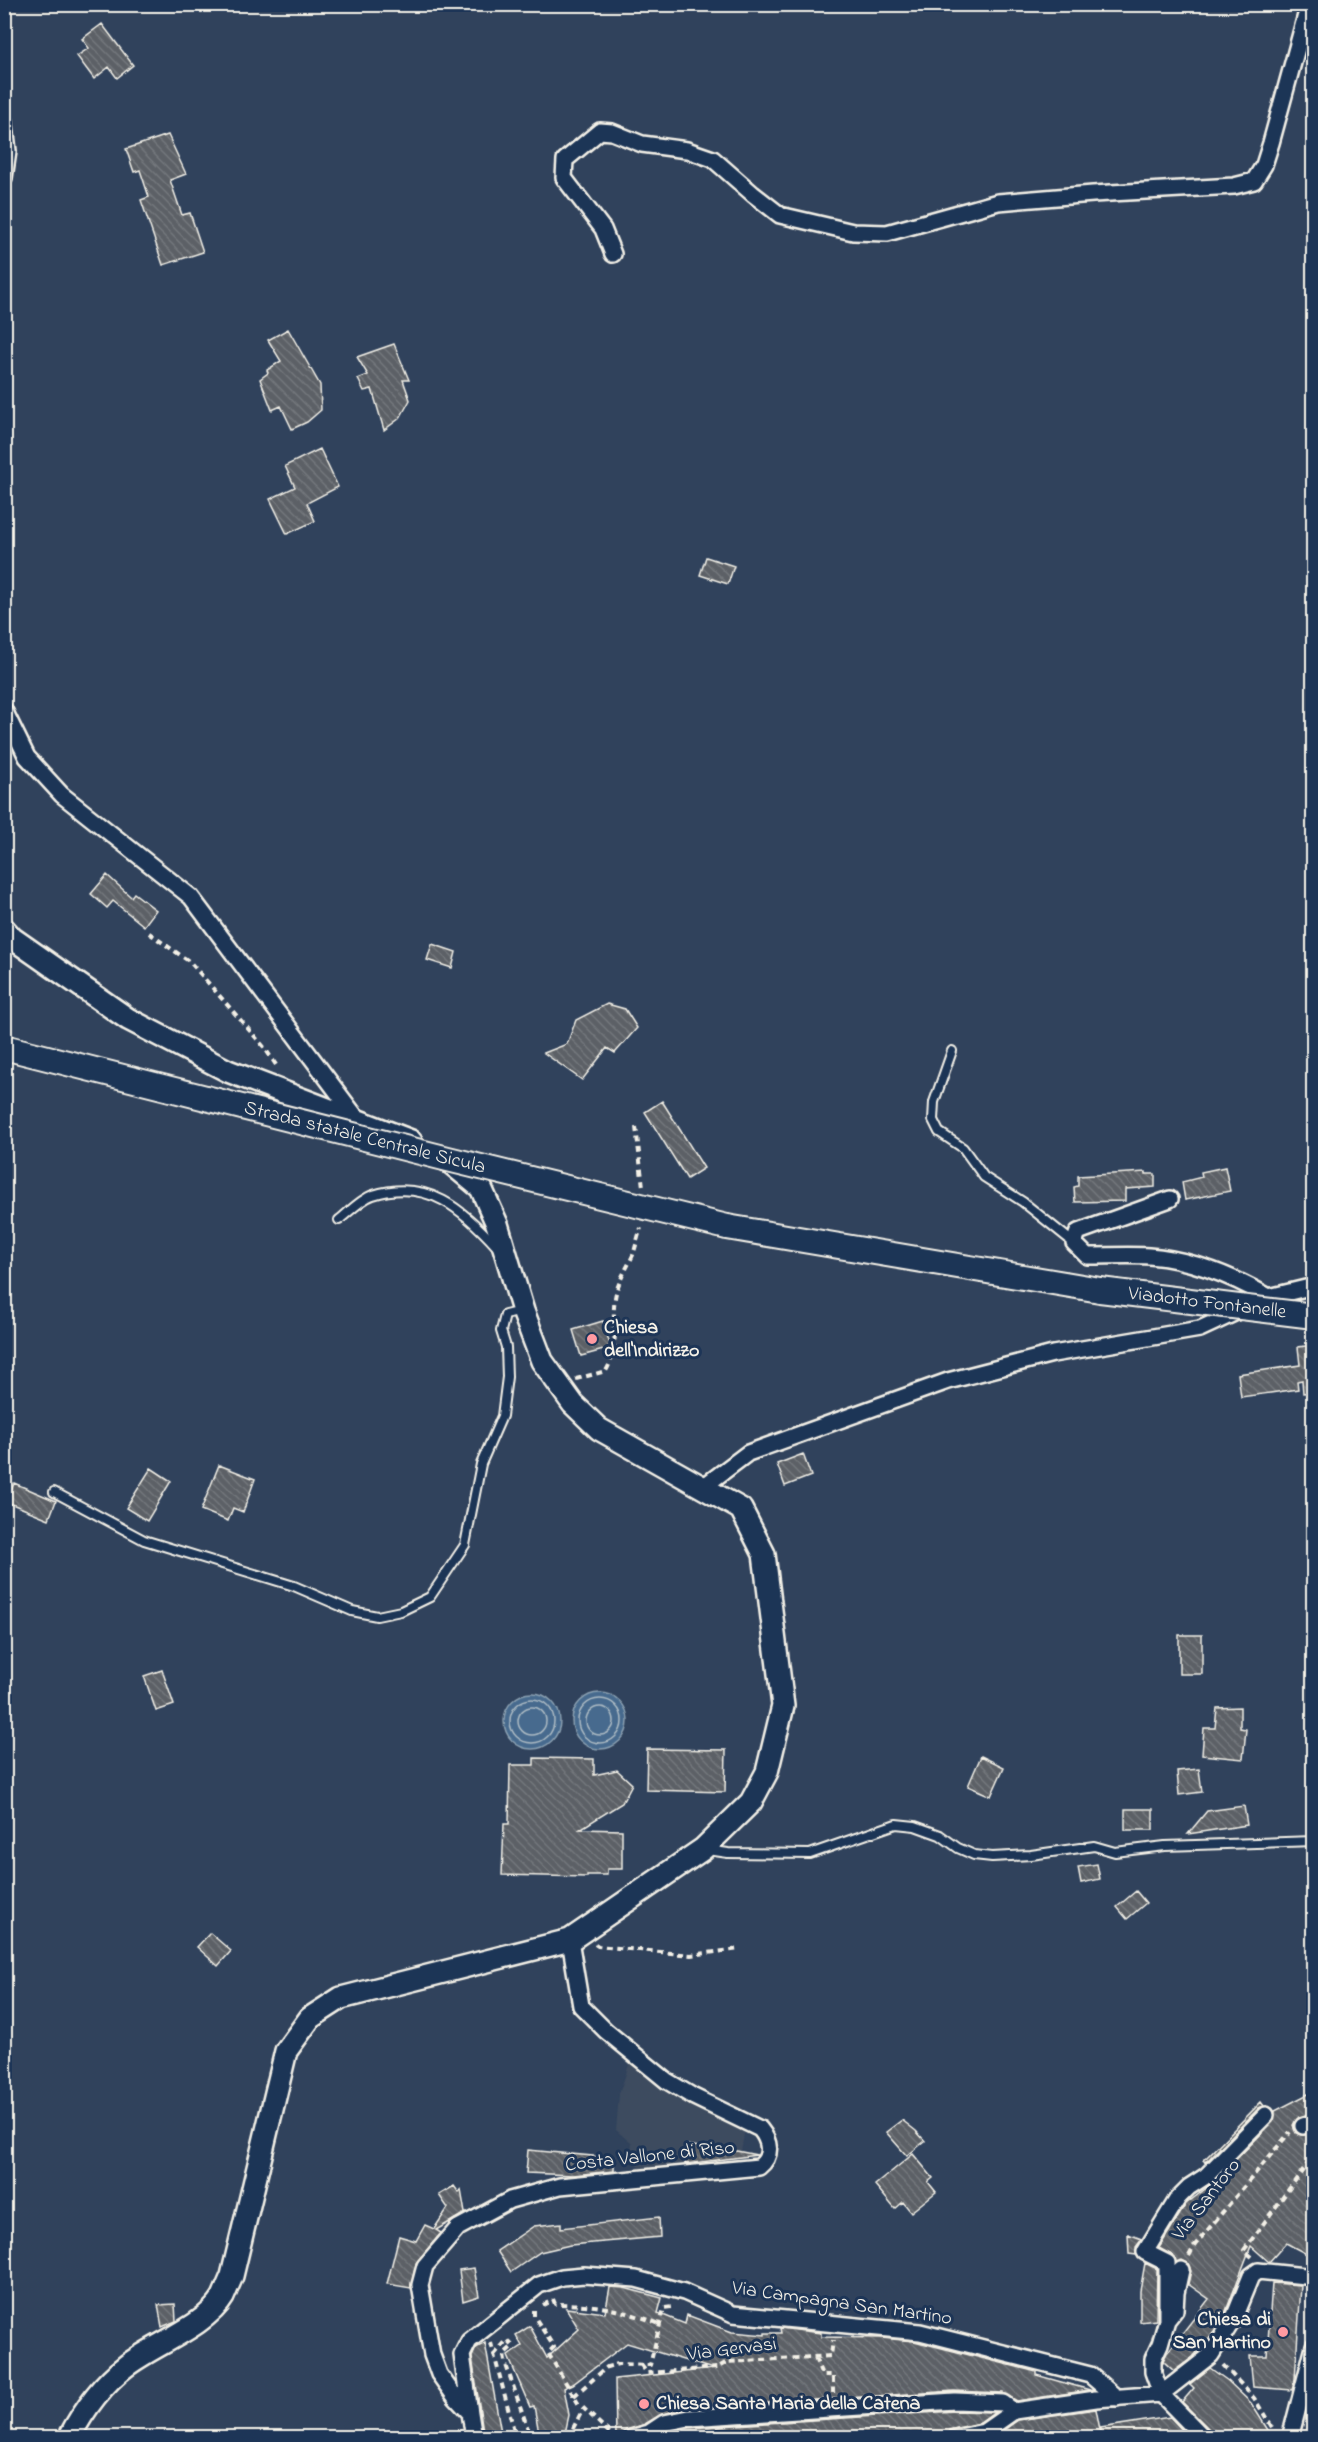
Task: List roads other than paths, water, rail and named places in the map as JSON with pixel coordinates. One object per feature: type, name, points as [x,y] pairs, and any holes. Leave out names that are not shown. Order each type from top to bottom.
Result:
[{"type":"main road","points":[[4,929],[12,938],[128,1019],[228,1071],[424,1145],[454,1164],[481,1188],[497,1224],[523,1311],[542,1361],[573,1404],[599,1429],[741,1509],[764,1554],[783,1706],[768,1772],[752,1802],[703,1849],[576,1936],[342,1998],[310,2018],[286,2051],[232,2276],[222,2298],[207,2315],[126,2366],[99,2391],[79,2417],[69,2438]]},
{"type":"main road","name":"Strada statale Centrale Sicula","points":[[4,1047],[448,1160],[726,1227],[1100,1290]]},
{"type":"main road","name":"Viadotto Fontanelle","points":[[1100,1290],[1314,1316]]},
{"type":"street","points":[[613,254],[603,229],[564,178],[565,160],[600,131],[612,132],[642,144],[687,150],[713,159],[780,215],[853,232],[887,233],[998,202],[1234,186],[1254,181],[1264,165],[1271,143],[1309,4]]},
{"type":"street","points":[[4,117],[8,151],[4,178]]},
{"type":"street","points":[[4,710],[27,757],[62,795],[191,897],[359,1121]]},
{"type":"street","points":[[1170,1199],[1078,1232],[1074,1243],[1088,1256],[1149,1256],[1188,1263],[1241,1281],[1269,1297]]},
{"type":"street","points":[[703,1487],[748,1453],[948,1381],[1053,1354],[1200,1329],[1269,1297],[1314,1286]]},
{"type":"street","name":"Costa Vallone di Riso","points":[[470,2413],[456,2398],[440,2374],[432,2355],[420,2285],[425,2266],[458,2228],[510,2200],[560,2186],[759,2167],[768,2157],[769,2146],[760,2129],[694,2097],[667,2081],[606,2031],[581,2006],[576,1936]]},
{"type":"street","points":[[1167,2320],[1167,2263],[1145,2252],[1178,2198],[1206,2176],[1266,2115]]},
{"type":"street","name":"Via Santoro","points":[[1161,2394],[1152,2365],[1167,2320],[1175,2310],[1181,2270]]},
{"type":"street","points":[[955,2438],[984,2432],[1014,2411],[1161,2394],[1212,2355],[1233,2320],[1251,2276],[1258,2271],[1314,2277]]},
{"type":"street","name":"Via Campagna San Martino","points":[[470,2413],[462,2355],[469,2341],[539,2285],[562,2277],[584,2275],[636,2279],[684,2292],[733,2314],[920,2332],[1090,2375],[1117,2398]]},
{"type":"street","points":[[1290,2438],[1314,2346]]},
{"type":"street","points":[[1161,2394],[1204,2438]]},
{"type":"street","points":[[631,2438],[648,2433],[664,2423],[689,2418],[956,2401],[1003,2403],[1014,2411]]},
{"type":"street","points":[[470,2413],[474,2438]]},
{"type":"lane","points":[[952,1051],[934,1102],[933,1120],[939,1132],[963,1148],[984,1177],[1023,1202],[1074,1243]]},
{"type":"lane","points":[[339,1220],[372,1196],[411,1190],[439,1196],[475,1223],[508,1260]]},
{"type":"lane","points":[[54,1492],[144,1540],[294,1586],[352,1611],[377,1616],[401,1611],[430,1597],[465,1545],[481,1464],[502,1416],[507,1377],[506,1347],[501,1331],[505,1315],[523,1311]]},
{"type":"lane","points":[[703,1849],[728,1853],[810,1854],[896,1824],[915,1826],[940,1835],[958,1848],[974,1855],[992,1857],[1031,1855],[1094,1846],[1115,1852],[1165,1846],[1314,1841]]},
{"type":"water","points":[[532,1693],[543,1695],[552,1701],[558,1710],[560,1721],[558,1732],[552,1741],[543,1747],[532,1749],[521,1747],[512,1741],[506,1732],[504,1721],[506,1710],[512,1701],[521,1695]]},
{"type":"water","points":[[600,1693],[611,1695],[620,1701],[626,1710],[628,1721],[626,1732],[620,1741],[611,1747],[600,1749],[589,1747],[580,1741],[574,1732],[572,1721],[574,1710],[580,1701],[589,1695]]},
{"type":"place","name":"Chiesa dell'Indirizzo","points":[[592,1339]]},
{"type":"place","name":"Chiesa di San Martino","points":[[1283,2332]]},
{"type":"place","name":"Chiesa Santa Maria della Catena","points":[[644,2404]]}]
